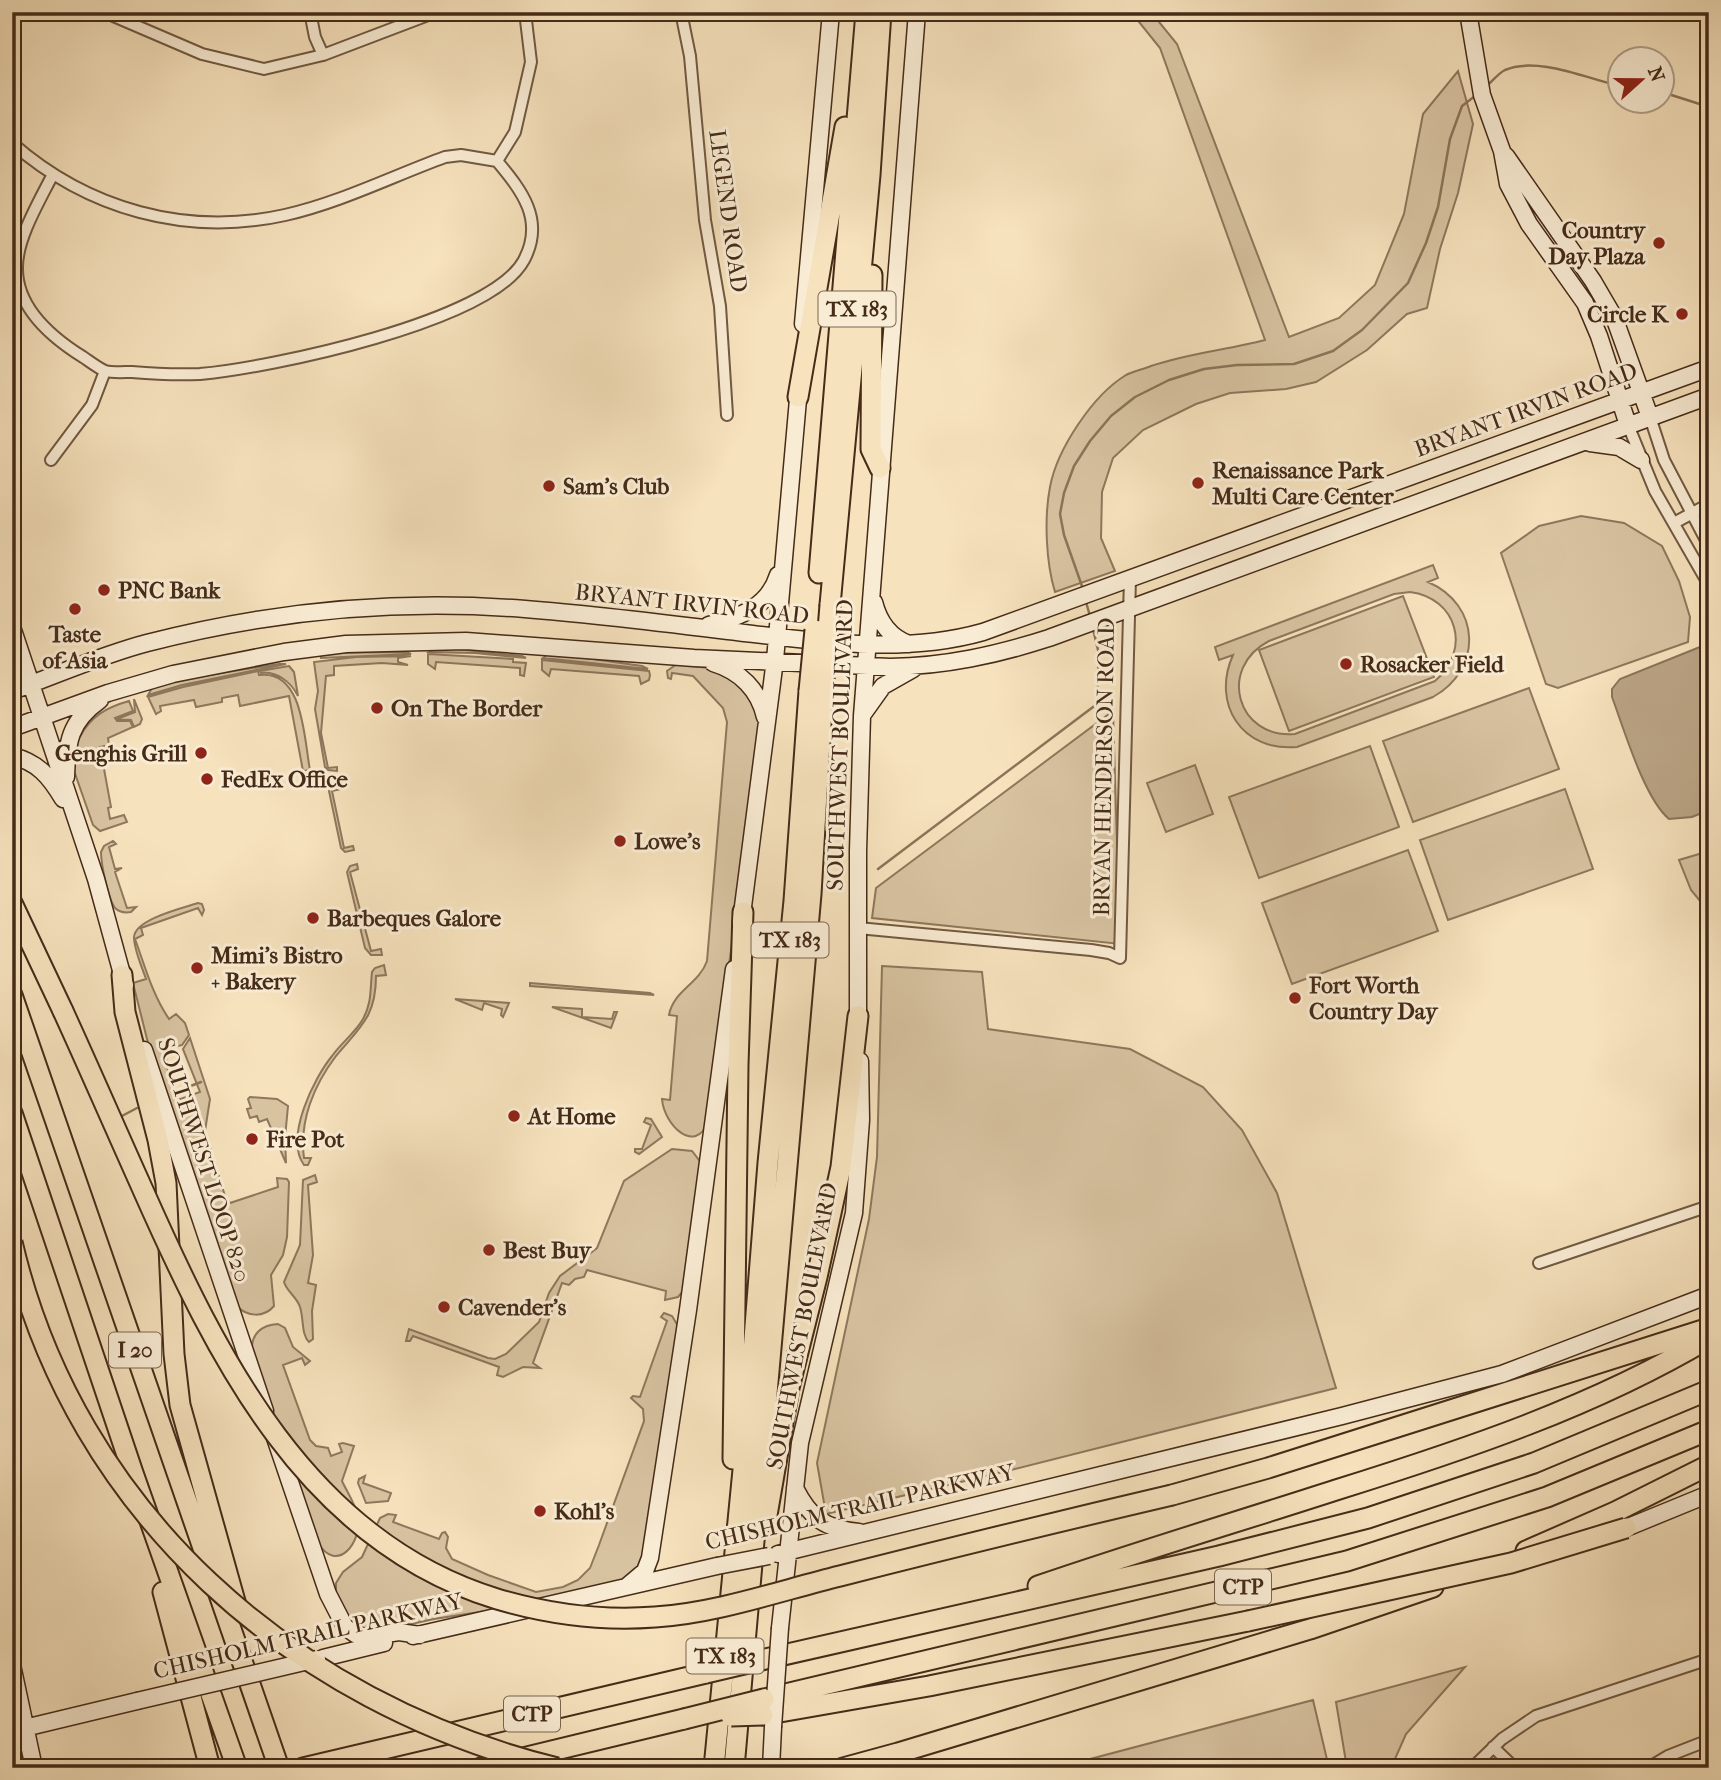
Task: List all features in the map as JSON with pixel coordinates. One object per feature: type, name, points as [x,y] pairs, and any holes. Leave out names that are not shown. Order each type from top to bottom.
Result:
[{"type":"highway","name":"SOUTHWEST BOULEVARD","points":[[714,1768],[769,1150],[816,692],[866,12]]},
{"type":"highway","name":"SOUTHWEST BOULEVARD","points":[[823,605],[870,175],[881,12]]},
{"type":"highway","points":[[798,397],[850,96],[860,76]]},
{"type":"highway","points":[[870,175],[874,198],[871,449],[880,468]]},
{"type":"highway","name":"SOUTHWEST BOULEVARD","points":[[734,1768],[811,894],[816,692]]},
{"type":"highway","points":[[12,903],[187,1286],[217,1343],[276,1435],[324,1492],[370,1533],[415,1565],[470,1590],[526,1607],[590,1617],[656,1617],[690,1613],[1194,1489],[1709,1328]]},
{"type":"highway","points":[[736,1544],[733,1443],[738,1065],[743,912]]},
{"type":"highway","points":[[122,975],[125,1012],[159,1140],[166,1183],[172,1336],[179,1398],[192,1454],[258,1680],[257,1705]]},
{"type":"highway","name":"I 20","points":[[12,995],[279,1768]]},
{"type":"highway","points":[[748,1626],[789,1388],[841,1167],[858,1016]]},
{"type":"highway","name":"I 20","points":[[12,1113],[133,1473],[237,1768]]},
{"type":"highway","points":[[12,1242],[22,1281],[47,1347],[96,1443],[147,1516],[214,1587],[290,1649],[349,1688],[461,1739],[557,1768]]},
{"type":"highway","points":[[929,1622],[1509,1432],[1593,1398],[1675,1358],[1709,1338]]},
{"type":"highway","name":"CTP","points":[[303,1768],[1238,1552],[1391,1511],[1556,1454],[1709,1390]]},
{"type":"highway","name":"CTP","points":[[481,1768],[684,1719],[767,1713],[1347,1561],[1547,1497],[1709,1430]]},
{"type":"highway","points":[[843,1768],[1297,1633],[1388,1603],[1526,1552],[1709,1465]]},
{"type":"highway","points":[[133,1473],[135,1507],[158,1574],[210,1768]]},
{"type":"highway","points":[[767,1713],[929,1686],[1248,1620],[1511,1563],[1626,1528]]},
{"type":"main road","points":[[626,1587],[645,1571],[650,1558],[743,912],[775,660],[831,12]]},
{"type":"main road","name":"SOUTHWEST BOULEVARD","points":[[771,1768],[767,1713],[780,1628],[800,1443],[854,1213],[862,1120],[858,928],[862,716],[918,12]]},
{"type":"main road","points":[[1468,12],[1482,96],[1502,151],[1508,184],[1518,204],[1585,303],[1599,336],[1628,425]]},
{"type":"main road","points":[[1502,151],[1593,281],[1614,317],[1650,417]]},
{"type":"main road","name":"BRYANT IRVIN ROAD","points":[[12,691],[147,643],[246,621],[321,612],[424,606],[492,607],[867,644],[912,645],[966,637],[1709,369]]},
{"type":"main road","name":"BRYANT IRVIN ROAD","points":[[12,728],[108,693],[210,665],[346,644],[466,641],[694,658],[866,666],[917,667],[962,662],[1071,630],[1709,396]]},
{"type":"main road","points":[[1580,442],[1612,444],[1641,460]]},
{"type":"main road","points":[[1284,522],[1294,547]]},
{"type":"main road","points":[[699,627],[744,615],[762,602],[776,582],[785,553]]},
{"type":"main road","points":[[871,587],[877,615],[886,628],[899,640],[912,645]]},
{"type":"main road","name":"SOUTHWEST LOOP 820","points":[[12,627],[78,822],[148,1065],[334,1609],[345,1627],[355,1634],[377,1637],[399,1632],[420,1635]]},
{"type":"main road","points":[[694,658],[729,669],[747,682],[761,703],[766,727]]},
{"type":"main road","points":[[862,716],[883,686],[917,667]]},
{"type":"main road","points":[[66,787],[67,748],[71,732],[85,712],[108,693]]},
{"type":"main road","points":[[12,756],[24,759],[44,771],[78,822]]},
{"type":"main road","name":"CHISHOLM TRAIL PARKWAY","points":[[19,1730],[626,1587],[788,1552],[1342,1416],[1502,1374],[1709,1295]]},
{"type":"main road","points":[[795,1488],[811,1515],[834,1527],[865,1532]]},
{"type":"main road","points":[[1626,1528],[1709,1494]]},
{"type":"main road","points":[[12,1665],[19,1730],[34,1768]]},
{"type":"street","points":[[12,15],[20,12]]},
{"type":"street","points":[[104,12],[202,54],[264,69],[323,55],[436,12]]},
{"type":"street","points":[[310,12],[315,37],[323,55]]},
{"type":"street","points":[[496,161],[514,132],[531,62],[525,12]]},
{"type":"street","name":"LEGEND ROAD","points":[[681,12],[690,56],[705,220],[720,306],[727,415]]},
{"type":"street","points":[[12,143],[53,174],[85,192],[129,211],[181,221],[223,222],[286,215],[445,157],[461,155],[496,161],[525,200],[533,219],[533,232],[525,259],[516,272],[496,288],[462,308],[370,339],[229,369],[167,375],[105,371],[62,343],[32,311],[19,290],[16,268],[18,250],[53,174]]},
{"type":"street","points":[[51,460],[92,405],[105,371]]},
{"type":"street","points":[[1650,417],[1664,460],[1709,546]]},
{"type":"street","points":[[1628,425],[1641,460],[1709,585]]},
{"type":"street","points":[[1674,523],[1709,504]]},
{"type":"street","name":"BRYAN HENDERSON ROAD","points":[[858,928],[1091,950],[1120,958],[1130,578]]},
{"type":"street","points":[[1539,1263],[1709,1206]]},
{"type":"street","points":[[1472,1768],[1502,1739],[1536,1716],[1709,1659]]},
{"type":"street","points":[[1648,1768],[1668,1756],[1709,1740]]},
{"type":"street","points":[[1493,1747],[1515,1768]]},
{"type":"shaded area","points":[[1131,12],[1151,12],[1177,44],[1289,337],[1339,318],[1375,285],[1404,214],[1423,114],[1458,71],[1473,124],[1458,193],[1440,249],[1427,308],[1407,314],[1367,350],[1316,382],[1286,389],[1230,393],[1196,404],[1143,430],[1113,458],[1102,492],[1101,538],[1115,571],[1055,592],[1047,540],[1050,487],[1068,440],[1089,409],[1126,375],[1180,358],[1265,340],[1160,48]]},
{"type":"shaded area","points":[[1581,516],[1624,523],[1662,546],[1679,581],[1690,617],[1688,642],[1558,688],[1546,684],[1501,553],[1539,526]]},
{"type":"shaded area","points":[[1433,565],[1438,578],[1428,582],[1445,592],[1458,606],[1466,621],[1469,638],[1461,670],[1449,685],[1433,697],[1297,747],[1261,742],[1247,733],[1236,721],[1229,707],[1226,691],[1227,673],[1233,655],[1219,660],[1215,647]],"holes":[[[1410,592],[1426,596],[1439,604],[1448,615],[1454,627],[1456,641],[1446,669],[1435,681],[1295,734],[1275,733],[1259,725],[1248,714],[1241,700],[1239,684],[1243,668],[1253,653],[1269,641],[1394,594]]]},
{"type":"shaded area","name":"Rosacker Field","points":[[1403,596],[1434,677],[1289,731],[1259,650]]},
{"type":"shaded area","points":[[1705,645],[1709,648],[1709,810],[1692,817],[1669,819],[1651,796],[1643,780],[1612,697],[1612,689],[1620,679]]},
{"type":"shaded area","points":[[437,647],[522,656],[526,658],[429,652]]},
{"type":"shaded area","points":[[320,653],[411,654],[321,658]]},
{"type":"shaded area","points":[[550,653],[642,666],[648,669],[543,658]]},
{"type":"shaded area","points":[[428,654],[513,659],[513,662],[526,663],[524,676],[520,675],[520,668],[436,662],[435,669],[428,664]]},
{"type":"shaded area","points":[[411,656],[398,658],[398,662],[408,665],[382,663],[334,666],[334,675],[326,676],[321,733],[328,768],[337,767],[337,771],[328,770],[325,767],[315,709],[318,691],[314,662],[356,657]]},
{"type":"shaded area","points":[[542,660],[649,671],[650,675],[649,680],[641,684],[639,676],[551,669],[549,676],[542,670]]},
{"type":"shaded area","points":[[286,664],[182,685],[148,695],[152,688],[177,680]]},
{"type":"shaded area","points":[[677,664],[716,669],[749,693],[761,726],[708,1122],[696,1136],[681,1133],[674,1126],[664,1109],[662,1099],[670,1100],[677,1016],[669,1015],[671,1007],[698,976],[707,961],[727,722],[723,708],[693,676],[672,673],[671,679],[668,678],[667,671]]},
{"type":"shaded area","points":[[289,666],[294,672],[298,696],[283,678],[260,671]]},
{"type":"shaded area","points":[[258,671],[259,675],[274,676],[285,683],[293,695],[303,725],[310,770],[303,771],[289,696],[240,706],[238,695],[222,698],[222,702],[196,707],[194,700],[160,706],[161,711],[156,714],[148,697],[183,687]]},
{"type":"shaded area","points":[[1529,688],[1559,769],[1413,822],[1383,741]]},
{"type":"shaded area","points":[[134,699],[142,719],[140,724],[134,727],[131,720],[117,719],[135,712]]},
{"type":"shaded area","points":[[129,701],[133,711],[115,718],[117,721],[130,721],[133,727],[108,738],[109,745],[100,747],[111,807],[108,808],[110,819],[124,815],[127,822],[100,831],[93,825],[72,765],[77,736],[80,737],[100,713]]},
{"type":"shaded area","points":[[1113,711],[1120,944],[872,918],[876,888]]},
{"type":"shaded area","points":[[1370,746],[1399,827],[1259,878],[1229,797]]},
{"type":"shaded area","points":[[1195,765],[1213,814],[1166,832],[1147,783]]},
{"type":"shaded area","points":[[339,783],[341,789],[332,791],[344,848],[353,846],[354,850],[345,852],[341,848],[329,791],[331,786]]},
{"type":"shaded area","points":[[1565,789],[1593,869],[1448,920],[1420,840]]},
{"type":"shaded area","points":[[113,841],[116,844],[109,847],[115,869],[122,868],[115,872],[127,908],[136,907],[131,912],[115,908],[107,889],[101,852],[104,846]]},
{"type":"shaded area","points":[[1408,850],[1438,931],[1292,984],[1262,903]]},
{"type":"shaded area","points":[[1709,851],[1709,912],[1691,890],[1679,860]]},
{"type":"shaded area","points":[[357,864],[358,869],[350,872],[371,951],[381,949],[382,955],[371,955],[365,948],[347,872],[350,866]]},
{"type":"shaded area","points":[[202,904],[204,910],[202,915],[198,908],[141,928],[143,935],[135,939],[149,980],[163,1009],[169,1019],[176,1014],[185,1023],[189,1035],[182,1045],[169,1053],[167,1068],[178,1100],[200,1092],[183,1049],[190,1038],[210,1099],[205,1131],[225,1196],[230,1203],[278,1187],[277,1178],[287,1179],[289,1182],[287,1237],[283,1255],[271,1275],[274,1306],[265,1313],[255,1315],[237,1306],[150,1051],[133,983],[146,979],[135,947],[134,937],[136,931],[161,915]]},
{"type":"shaded area","points":[[384,965],[386,975],[376,976],[370,1012],[336,1056],[315,1091],[306,1117],[303,1144],[304,1158],[311,1158],[308,1165],[304,1165],[297,1140],[299,1124],[310,1093],[325,1066],[363,1019],[369,1002],[372,972]]},
{"type":"shaded area","points":[[882,966],[982,972],[988,1029],[1130,1049],[1203,1087],[1242,1130],[1277,1193],[1336,1388],[826,1514],[817,1463],[869,1219],[877,1157]]},
{"type":"shaded area","points":[[530,983],[650,993],[654,995],[530,986]]},
{"type":"shaded area","points":[[455,999],[509,1003],[503,1017],[502,1009],[484,1003],[482,1010]]},
{"type":"shaded area","points":[[552,1007],[582,1009],[582,1017],[612,1019],[614,1012],[617,1012],[611,1028]]},
{"type":"shaded area","points":[[248,1099],[277,1099],[288,1106],[286,1163],[267,1119],[259,1122],[257,1116],[250,1118],[247,1109],[251,1108]]},
{"type":"shaded area","points":[[646,1118],[651,1119],[662,1137],[639,1154],[635,1149],[642,1149],[651,1125],[644,1122]]},
{"type":"shaded area","points":[[672,1149],[692,1151],[702,1164],[684,1290],[678,1297],[665,1300],[666,1291],[587,1270],[584,1277],[575,1279],[569,1285],[562,1283],[533,1363],[540,1368],[523,1367],[503,1377],[497,1375],[499,1367],[413,1336],[410,1341],[406,1341],[409,1329],[488,1358],[495,1359],[506,1354],[539,1322],[549,1293],[560,1276],[597,1248],[624,1181]]},
{"type":"shaded area","points":[[315,1175],[317,1182],[308,1185],[313,1255],[308,1283],[316,1285],[312,1311],[313,1339],[309,1342],[305,1335],[299,1303],[284,1282],[300,1245],[303,1180]]},
{"type":"shaded area","points":[[664,1313],[672,1316],[678,1326],[646,1560],[626,1579],[499,1609],[375,1632],[355,1629],[336,1596],[336,1583],[343,1572],[362,1557],[380,1518],[388,1514],[396,1515],[393,1522],[439,1539],[445,1532],[448,1537],[446,1548],[452,1559],[536,1592],[563,1587],[578,1580],[590,1568],[644,1421],[643,1409],[631,1398],[640,1397],[667,1321],[661,1317]]},
{"type":"shaded area","points":[[278,1324],[285,1328],[293,1347],[310,1361],[305,1365],[302,1358],[283,1365],[310,1440],[316,1446],[328,1448],[331,1456],[342,1452],[339,1444],[354,1446],[342,1481],[355,1508],[358,1527],[352,1545],[340,1555],[333,1556],[325,1552],[318,1543],[252,1351],[255,1335],[262,1328]]},
{"type":"shaded area","points":[[365,1476],[363,1483],[391,1493],[388,1501],[366,1503],[358,1483],[359,1479]]},
{"type":"shaded area","points":[[1465,1667],[1406,1734],[1391,1768],[1347,1768],[1336,1702]]},
{"type":"shaded area","points":[[1313,1700],[1329,1768],[1056,1768]]},
{"type":"waterway","points":[[1488,85],[1505,70],[1518,66],[1547,67],[1606,82]]},
{"type":"waterway","points":[[1083,589],[1064,535],[1060,514],[1074,466],[1090,441],[1111,416],[1135,397],[1169,380],[1204,369],[1237,365],[1294,364],[1333,351],[1362,330],[1408,283],[1438,207],[1450,139],[1462,106],[1475,96]]},
{"type":"waterway","points":[[1676,96],[1709,107]]},
{"type":"waterway","points":[[1086,602],[1090,616]]},
{"type":"waterway","points":[[878,869],[1097,704],[1099,654],[1093,629]]},
{"type":"waterway","points":[[175,1092],[201,1082]]},
{"type":"waterway","points":[[120,1117],[137,1108]]},
{"type":"place","name":"Country Day Plaza","points":[[1659,243]]},
{"type":"place","name":"Circle K","points":[[1682,314]]},
{"type":"place","name":"Renaissance Park Multi Care Center","points":[[1198,483]]},
{"type":"place","name":"Sam's Club","points":[[549,486]]},
{"type":"place","name":"PNC Bank","points":[[104,590]]},
{"type":"place","name":"Taste of Asia","points":[[75,609]]},
{"type":"place","name":"Rosacker Field","points":[[1346,664]]},
{"type":"place","name":"On The Border","points":[[377,708]]},
{"type":"place","name":"Genghis Grill","points":[[201,753]]},
{"type":"place","name":"FedEx Office","points":[[207,779]]},
{"type":"place","name":"Lowe's","points":[[620,841]]},
{"type":"place","name":"Barbeques Galore","points":[[313,918]]},
{"type":"place","name":"Mimi’s Bistro + Bakery","points":[[197,968]]},
{"type":"place","name":"Fort Worth Country Day","points":[[1295,998]]},
{"type":"place","name":"At Home","points":[[514,1116]]},
{"type":"place","name":"Fire Pot","points":[[252,1139]]},
{"type":"place","name":"Best Buy","points":[[489,1250]]},
{"type":"place","name":"Cavender’s","points":[[444,1307]]},
{"type":"place","name":"Kohl's","points":[[540,1511]]}]
